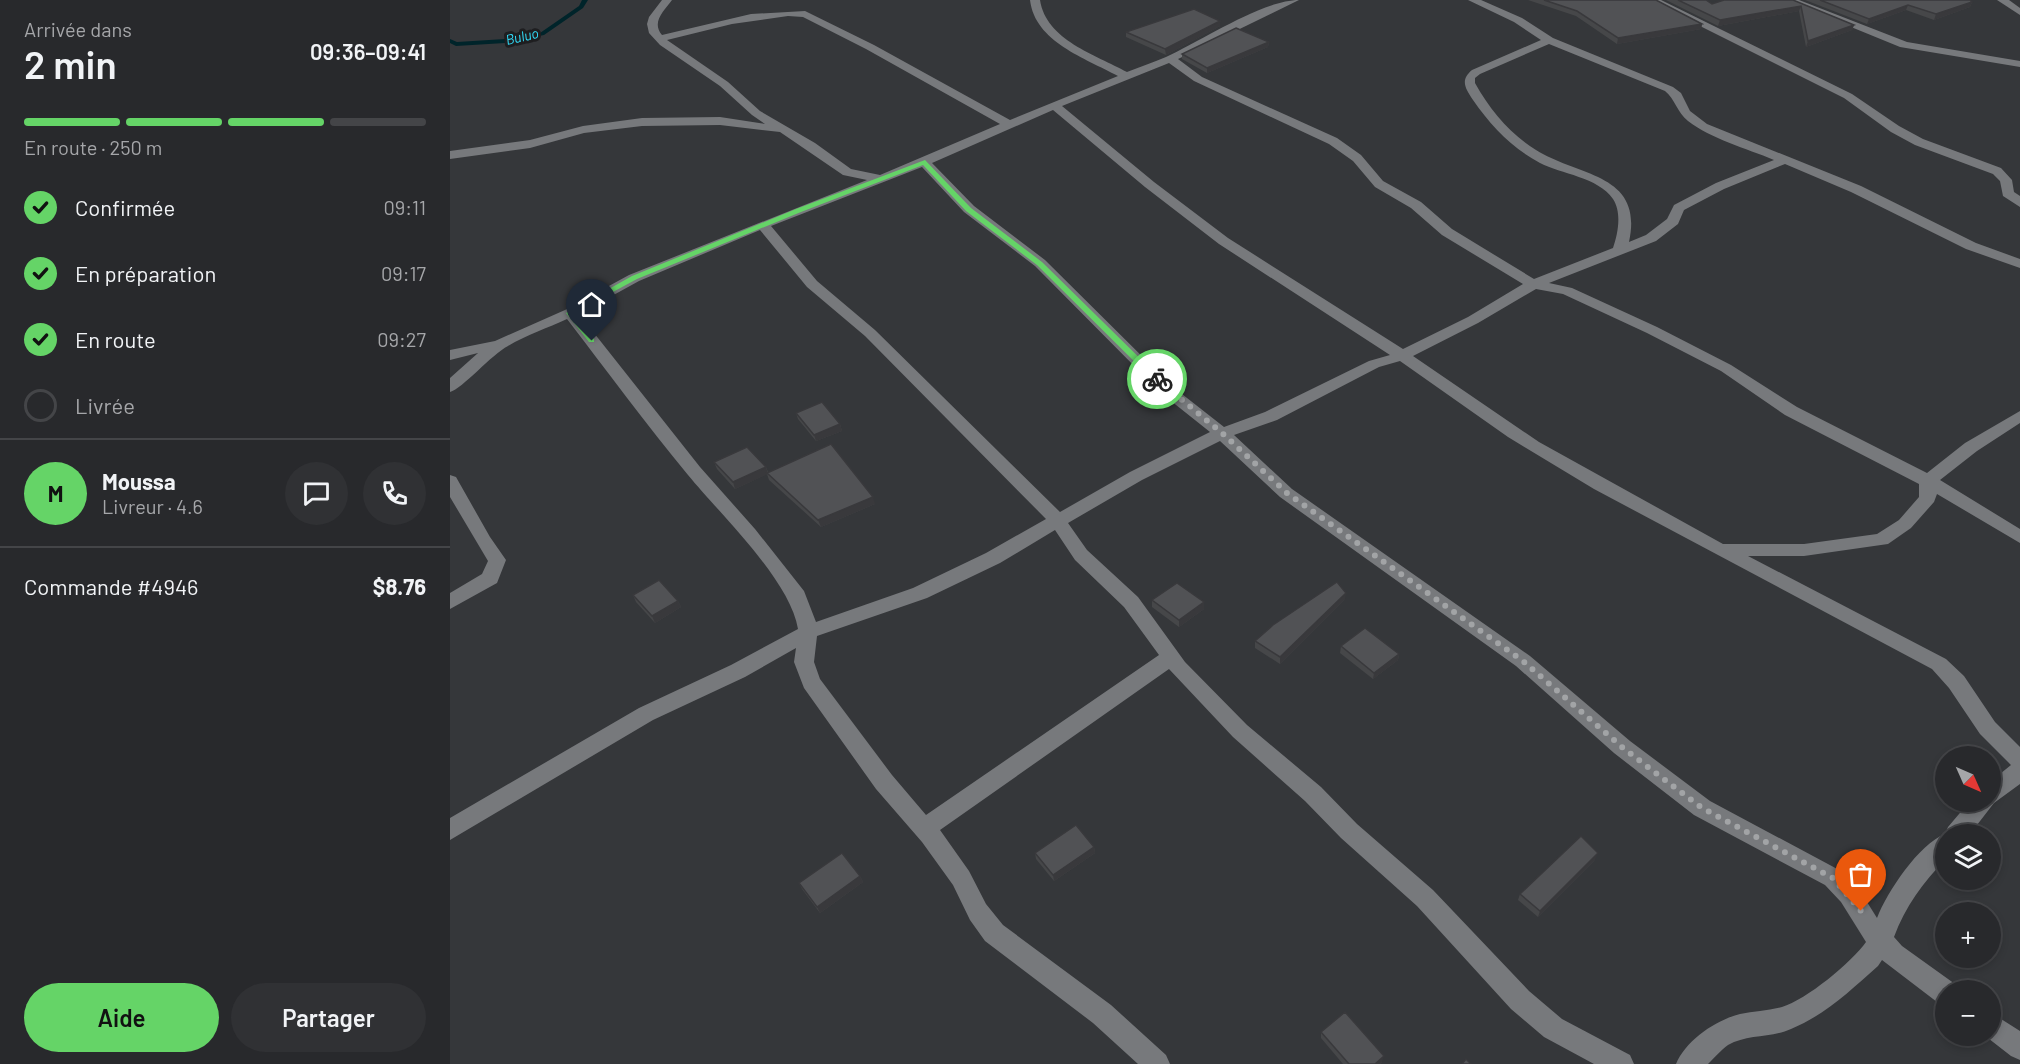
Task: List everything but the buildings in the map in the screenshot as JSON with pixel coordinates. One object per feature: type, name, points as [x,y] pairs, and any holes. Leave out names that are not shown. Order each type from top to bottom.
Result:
[{"type":"street","points":[[667,0],[654,17],[652,24],[660,39],[724,84],[749,108],[779,129],[811,146],[847,172],[881,178]]},
{"type":"street","points":[[1035,0],[1034,7],[1038,19],[1048,29],[1074,47],[1126,76]]},
{"type":"street","points":[[450,355],[501,343],[570,313],[634,278],[762,225],[925,162],[1054,105],[1170,59],[1228,28],[1294,0]]},
{"type":"street","points":[[1473,0],[1518,20],[1549,40],[1669,89],[1677,95],[1677,101],[1683,111],[1702,126],[1887,203],[1971,246],[2020,264]]},
{"type":"street","points":[[1653,0],[1848,96],[1895,129],[1919,142],[1997,171],[2006,180],[2008,192],[2020,203]]},
{"type":"street","points":[[1790,0],[1904,45],[2020,64]]},
{"type":"street","points":[[2002,0],[2020,12]]},
{"type":"street","points":[[660,39],[748,19],[795,13],[805,14],[870,47],[1010,125]]},
{"type":"street","points":[[1549,40],[1476,72],[1470,77],[1470,83],[1489,114],[1513,140],[1550,163],[1600,184],[1616,195],[1622,205],[1624,221],[1620,249]]},
{"type":"street","points":[[1170,59],[1198,79],[1341,146],[1357,158],[1370,176],[1416,205],[1447,232],[1534,284],[1567,291],[1652,330],[1726,368],[1791,411],[1928,481],[2020,537]]},
{"type":"street","points":[[1054,105],[1133,172],[1249,259],[1330,308],[1402,356],[1466,403],[1553,458],[1721,550],[1939,664],[1952,674],[1979,717],[1999,742],[2020,760]]},
{"type":"street","points":[[450,155],[530,144],[583,130],[642,122],[720,121],[779,129]]},
{"type":"street","points":[[450,830],[546,771],[646,714],[738,671],[808,632],[920,593],[993,558],[1136,476],[1222,433],[1271,416],[1374,364],[1402,356],[1473,320],[1534,284],[1651,238],[1666,229],[1679,208],[1694,199],[1784,160]]},
{"type":"street","points":[[925,162],[930,171],[969,209],[1040,263],[1167,390],[1222,433],[1287,493],[1523,661],[1622,747],[1702,808],[1833,878],[1849,894],[1880,941],[1893,954],[1935,985]]},
{"type":"street","points":[[762,225],[812,284],[870,333],[1058,521],[1081,555],[1131,602],[1170,658],[1240,731],[1313,794],[1349,831],[1425,898],[1520,1000],[1553,1028],[1621,1064]]},
{"type":"street","points":[[570,313],[694,471],[749,532],[797,596],[805,615],[808,632],[804,662],[811,682],[884,782],[924,828],[961,878],[978,912],[994,933],[1102,1014],[1157,1064]]},
{"type":"street","points":[[450,387],[468,368],[501,343]]},
{"type":"street","points":[[1928,481],[1971,447],[2020,416]]},
{"type":"street","points":[[450,481],[483,541],[497,560],[490,578],[450,602]]},
{"type":"street","points":[[1721,550],[1804,550],[1882,540],[1905,524],[1928,498],[1928,481]]},
{"type":"street","points":[[924,828],[1170,658]]},
{"type":"street","points":[[2001,786],[2020,771]]},
{"type":"street","points":[[1964,824],[1975,812]]},
{"type":"street","points":[[1689,1064],[1717,1037],[1738,1027],[1785,1019],[1831,992],[1869,958],[1905,890],[1935,854]]},
{"type":"street","points":[[2001,1032],[2020,1047]]},
{"type":"waterway","name":"Buluo","points":[[450,41],[456,44],[505,41],[542,34],[581,7],[585,0]]},
{"type":"way so far","points":[[1157,379],[1167,390],[1222,433],[1287,493],[1523,661],[1653,771],[1702,808],[1833,878],[1849,894],[1861,911]]},
{"type":"route","points":[[592,341],[570,313],[634,278],[798,210],[925,162],[930,171],[969,209],[1040,263],[1157,379]]}]
